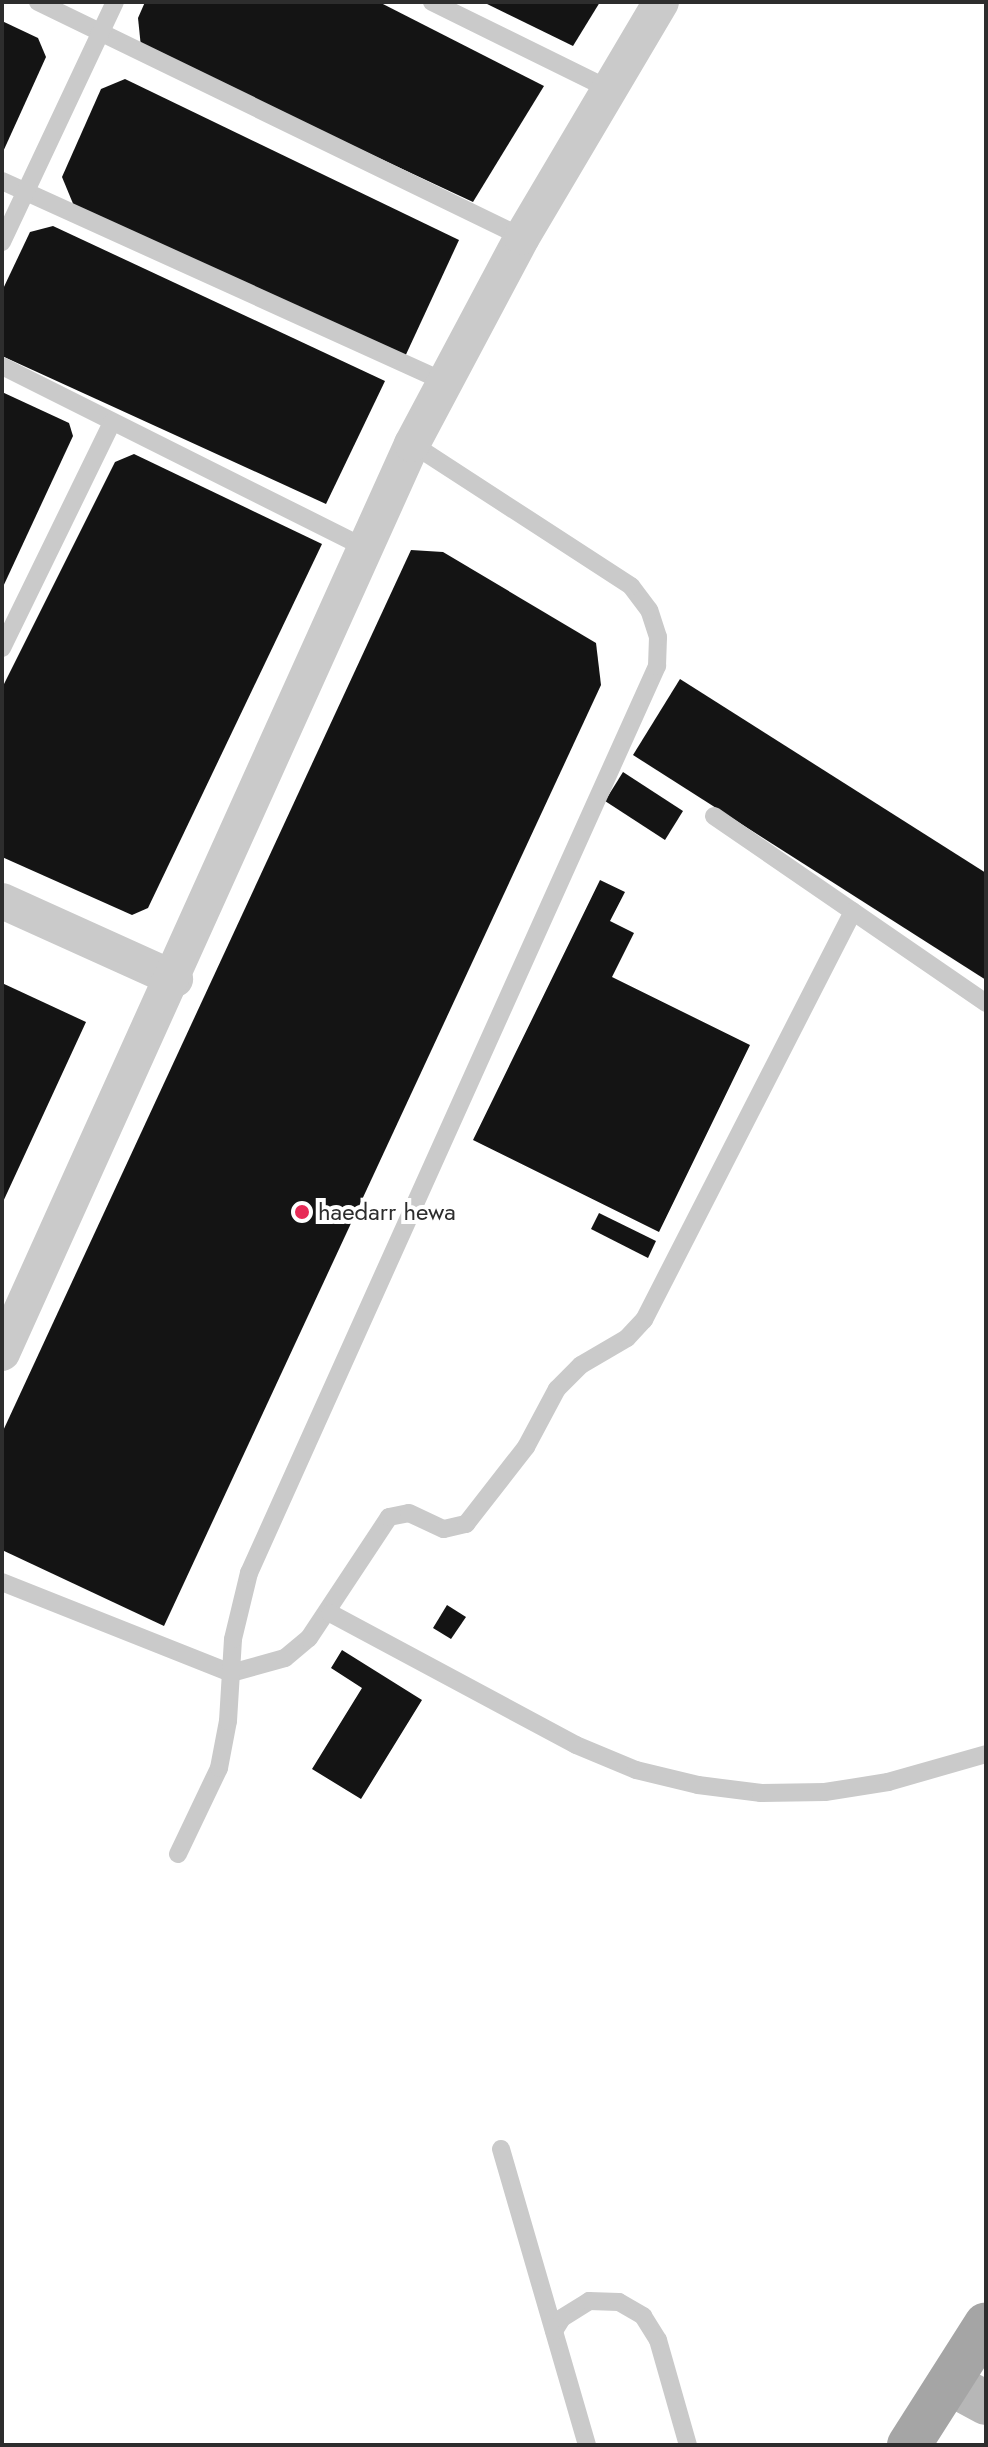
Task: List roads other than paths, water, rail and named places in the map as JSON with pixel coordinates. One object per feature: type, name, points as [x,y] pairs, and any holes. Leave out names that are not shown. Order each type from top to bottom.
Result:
[{"type":"main road","points":[[909,2445],[979,2356]]},
{"type":"street","points":[[2,1353],[175,979],[412,444],[522,237],[607,88],[661,2]]},
{"type":"street","points":[[2,901],[175,979]]},
{"type":"lane","points":[[38,2],[522,237]]},
{"type":"lane","points":[[2,242],[115,2]]},
{"type":"lane","points":[[432,2],[607,88]]},
{"type":"lane","points":[[2,181],[445,382]]},
{"type":"lane","points":[[2,366],[366,548]]},
{"type":"lane","points":[[2,648],[112,422]]},
{"type":"lane","points":[[178,1854],[219,1768],[233,1639],[249,1573],[657,666],[658,637],[649,610],[631,586],[412,444]]},
{"type":"lane","points":[[714,816],[986,1003]]},
{"type":"lane","points":[[2,1582],[231,1673],[285,1658],[330,1613],[381,1523],[409,1513],[444,1529],[466,1524],[526,1447],[557,1389],[581,1365],[627,1338],[644,1320],[853,911]]},
{"type":"lane","points":[[330,1613],[576,1745],[636,1770],[698,1785],[761,1793],[825,1792],[888,1782],[986,1754]]},
{"type":"lane","points":[[501,2149],[587,2445]]},
{"type":"lane","points":[[554,2331],[562,2318],[589,2301],[619,2302],[643,2316],[658,2340],[688,2445]]},
{"type":"place","name":"haedarr hewa","points":[[302,1212]]}]
